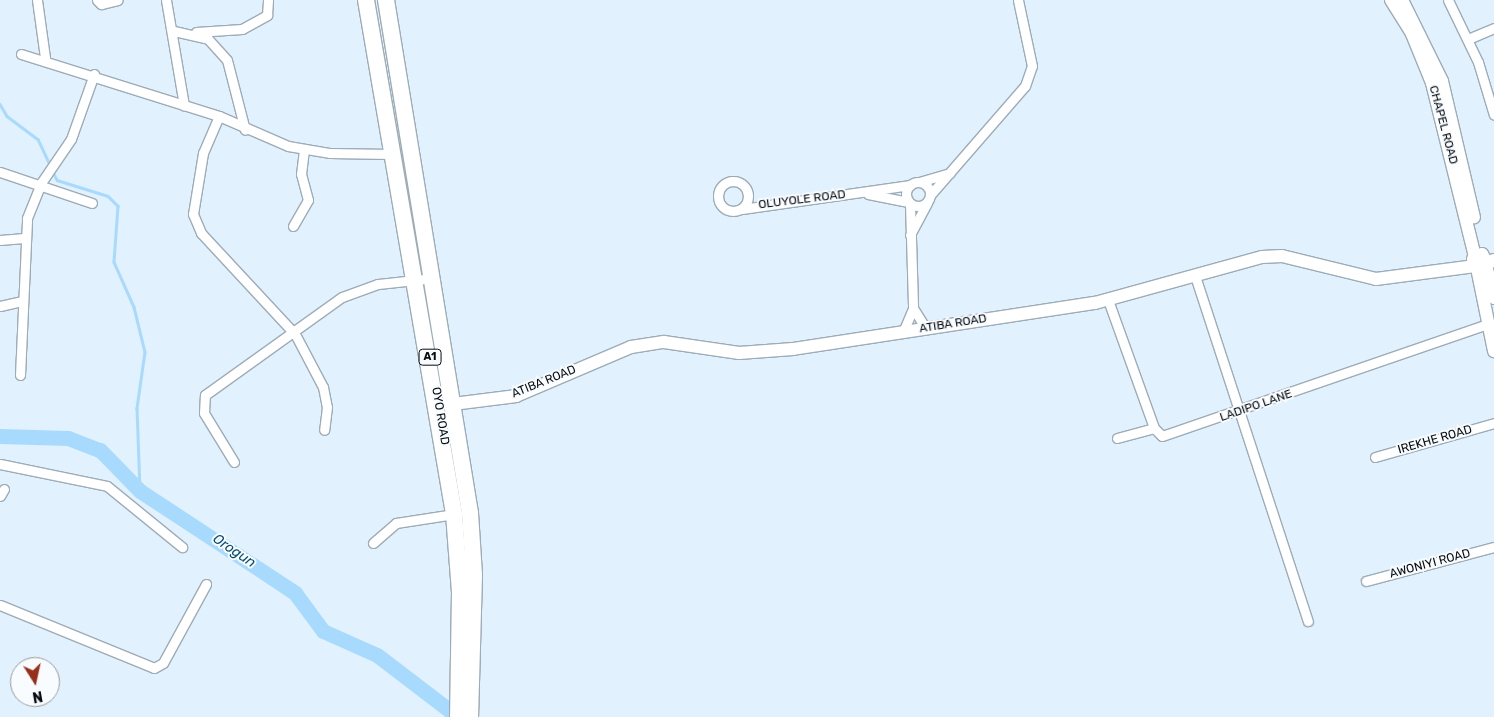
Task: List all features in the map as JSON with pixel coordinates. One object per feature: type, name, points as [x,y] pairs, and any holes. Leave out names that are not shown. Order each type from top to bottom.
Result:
[{"type":"highway","name":"OYO ROAD","points":[[366,0],[392,154],[417,280],[454,514],[465,545],[458,717]]},
{"type":"highway","name":"OYO ROAD","points":[[386,0],[434,278],[453,404],[465,545],[470,717]]},
{"type":"street","points":[[37,0],[45,58]]},
{"type":"street","points":[[97,0],[101,4],[118,0]]},
{"type":"street","points":[[166,0],[174,31],[184,105]]},
{"type":"street","points":[[174,31],[242,30],[267,15],[268,0]]},
{"type":"street","points":[[909,237],[931,194],[989,133],[1030,76],[1028,36],[1018,0]]},
{"type":"street","name":"CHAPEL ROAD","points":[[1391,0],[1412,34],[1432,83],[1483,260]]},
{"type":"street","name":"CHAPEL ROAD","points":[[1402,0],[1442,81],[1483,260]]},
{"type":"street","points":[[1448,0],[1468,39],[1491,95],[1494,115]]},
{"type":"street","points":[[1468,39],[1494,28]]},
{"type":"street","points":[[193,32],[216,46],[227,60],[245,130]]},
{"type":"street","points":[[21,54],[45,58],[94,74],[219,116],[245,130],[304,149],[392,154]]},
{"type":"street","points":[[20,375],[24,238],[42,183],[67,146],[94,74]]},
{"type":"street","points":[[219,116],[203,153],[193,214],[202,232],[295,334],[323,387],[327,407],[324,430]]},
{"type":"street","points":[[293,226],[308,200],[301,174],[304,149]]},
{"type":"street","points":[[0,172],[42,183],[56,194],[92,203]]},
{"type":"street","name":"OLUYOLE ROAD","points":[[742,209],[863,193],[915,183],[950,173]]},
{"type":"street","points":[[903,332],[913,308],[909,203],[915,183],[931,194]]},
{"type":"street","name":"OLUYOLE ROAD","points":[[863,193],[909,203],[927,204]]},
{"type":"street","points":[[0,240],[24,238]]},
{"type":"street","name":"ATIBA ROAD","points":[[453,404],[516,396],[631,346],[664,342],[764,353],[1108,300],[1196,278],[1262,257],[1282,256],[1376,279],[1455,268],[1483,260]]},
{"type":"street","points":[[1483,260],[1494,298]]},
{"type":"street","points":[[1483,260],[1488,324],[1494,351]]},
{"type":"street","points":[[234,462],[204,413],[205,396],[295,334],[342,297],[378,284],[434,278]]},
{"type":"street","points":[[1196,278],[1308,621]]},
{"type":"street","points":[[1108,300],[1154,428],[1117,438]]},
{"type":"street","points":[[0,306],[22,301]]},
{"type":"street","points":[[913,308],[926,329]]},
{"type":"street","name":"LADIPO LANE","points":[[1154,428],[1162,436],[1240,413],[1488,324]]},
{"type":"street","name":"IREKHE ROAD","points":[[1375,457],[1494,422]]},
{"type":"street","points":[[0,464],[107,486],[182,546]]},
{"type":"street","points":[[374,543],[396,523],[454,514]]},
{"type":"street","name":"AWONIYI ROAD","points":[[1366,581],[1494,547]]},
{"type":"street","points":[[0,605],[154,668],[162,663],[206,584]]},
{"type":"waterway","points":[[0,104],[7,116],[38,139],[50,165]]},
{"type":"waterway","points":[[52,170],[57,180],[108,196],[118,206],[114,262],[134,307],[145,352],[137,408],[140,491]]},
{"type":"waterway","name":"Orogun","points":[[0,436],[68,438],[100,450],[140,491],[295,593],[323,631],[377,655],[449,710]]}]
